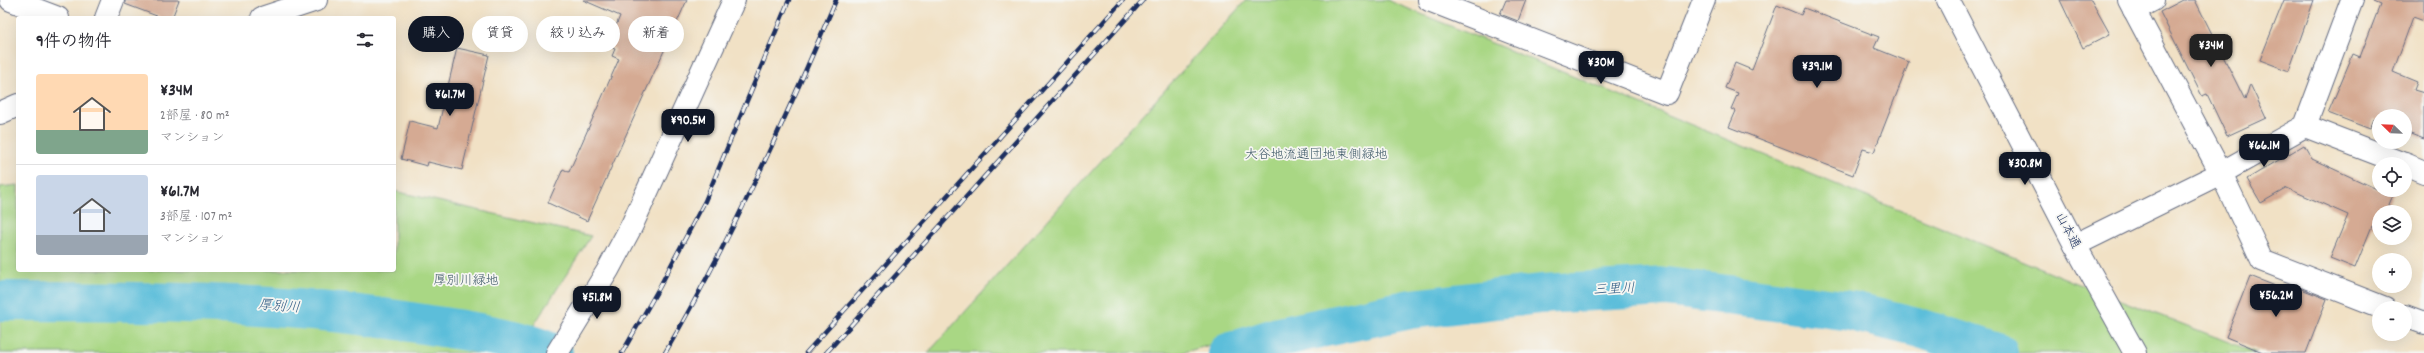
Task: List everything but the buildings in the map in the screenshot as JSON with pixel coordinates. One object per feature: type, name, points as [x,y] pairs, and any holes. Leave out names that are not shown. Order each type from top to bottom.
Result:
[{"type":"street","points":[[11,0],[53,16]]},
{"type":"street","points":[[107,16],[113,0]]},
{"type":"street","points":[[271,11],[316,0]]},
{"type":"street","points":[[557,353],[608,270],[632,224],[734,0]]},
{"type":"street","points":[[1429,0],[1667,93],[1704,0]]},
{"type":"street","name":"山本通","points":[[1948,0],[2074,245],[2135,353]]},
{"type":"street","points":[[2074,245],[2221,173],[2306,126],[2352,0]]},
{"type":"street","points":[[2139,3],[2262,260],[2372,303]]},
{"type":"street","points":[[0,113],[16,106]]},
{"type":"street","points":[[2306,126],[2387,157]]},
{"type":"street","points":[[2412,167],[2424,172]]},
{"type":"green space","name":"大谷地流通団地東側緑地","points":[[1246,0],[1387,0],[2079,284],[2257,353],[2013,353],[1832,294],[1673,272],[1519,278],[1368,302],[1181,353],[928,353]]},
{"type":"green space","name":"厚別川緑地","points":[[16,185],[16,272],[396,272],[396,191],[591,236],[516,353],[0,353],[0,187]]},
{"type":"waterway","name":"三里川","points":[[1228,353],[1278,337],[1411,309],[1541,294],[1666,287],[1851,311],[1916,327],[1998,353]]},
{"type":"waterway","name":"厚別川","points":[[0,301],[159,302],[318,311],[370,316],[472,332],[521,342],[553,353]]},
{"type":"railway","points":[[622,353],[659,288],[705,201],[789,0]]},
{"type":"railway","points":[[665,353],[735,223],[777,135],[836,0]]},
{"type":"railway","points":[[806,353],[1123,0]]},
{"type":"railway","points":[[826,353],[1143,0]]}]
